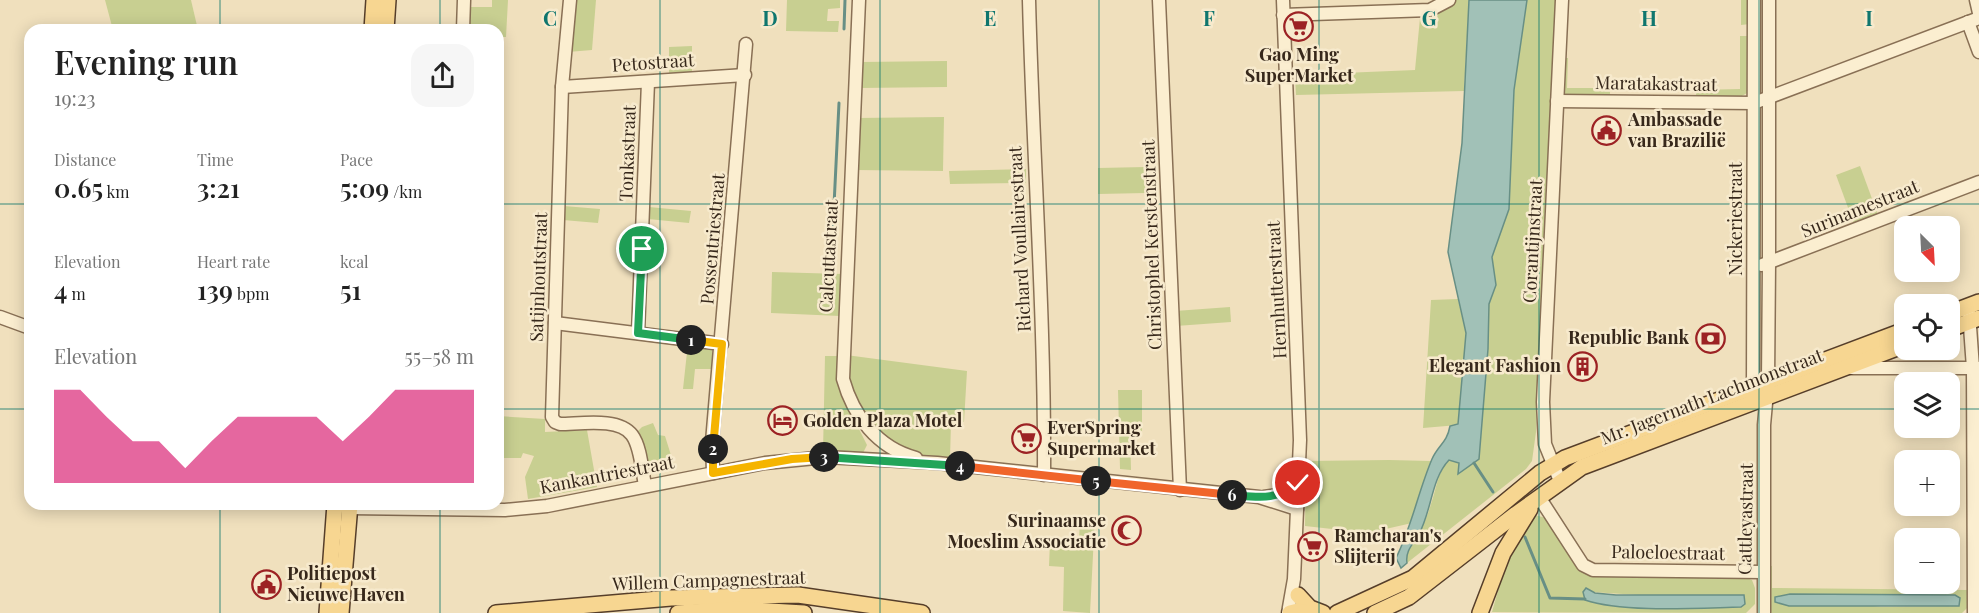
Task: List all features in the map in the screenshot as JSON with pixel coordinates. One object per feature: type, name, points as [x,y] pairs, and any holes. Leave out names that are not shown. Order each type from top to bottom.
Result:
[{"type":"main road","points":[[372,24],[374,0]]},
{"type":"main road","points":[[386,24],[387,0]]},
{"type":"main road","points":[[1960,322],[1974,312]]},
{"type":"main road","name":"Mr. Jagernath Lachmonstraat","points":[[1337,613],[1413,578],[1546,470],[1565,458],[1894,334]]},
{"type":"main road","name":"Mr. Jagernath Lachmonstraat","points":[[1539,497],[1604,457],[1894,349]]},
{"type":"main road","points":[[1375,613],[1409,597],[1539,497]]},
{"type":"main road","points":[[1480,613],[1503,553],[1539,497]]},
{"type":"main road","points":[[327,613],[344,510]]},
{"type":"main road","points":[[341,613],[345,510]]},
{"type":"main road","name":"Willem Campagnestraat","points":[[496,613],[671,606],[798,595],[922,613]]},
{"type":"main road","points":[[1298,595],[1310,608],[1323,613]]},
{"type":"main road","name":"Willem Campagnestraat","points":[[678,613],[738,609],[796,613]]},
{"type":"street","points":[[463,24],[464,0]]},
{"type":"street","name":"Satijnhoutstraat","points":[[570,0],[562,87],[552,417],[555,423],[611,424],[626,430],[632,435],[645,485]]},
{"type":"street","name":"Calcuttastraat","points":[[859,0],[843,379],[848,396],[867,427],[889,447],[909,456],[937,463]]},
{"type":"street","name":"Richard Voullairestraat","points":[[1029,0],[1033,171],[1045,368],[1044,475]]},
{"type":"street","name":"Christophel Kerstenstraat","points":[[1159,0],[1180,490]]},
{"type":"street","name":"Hernhutterstraat","points":[[1282,0],[1299,372],[1294,579],[1297,613]]},
{"type":"street","points":[[1283,15],[1430,10],[1449,0]]},
{"type":"street","name":"Corantijnstraat","points":[[1546,470],[1543,402],[1562,0]]},
{"type":"street","name":"Nickeriestraat","points":[[1754,0],[1754,266],[1761,384]]},
{"type":"street","name":"Nickeriestraat","points":[[1760,400],[1769,264],[1769,0]]},
{"type":"street","points":[[1976,0],[1975,18],[1979,52]]},
{"type":"street","name":"Maratakastraat","points":[[1557,101],[1754,103],[1975,18]]},
{"type":"street","name":"Possentriestraat","points":[[713,473],[712,442],[746,44]]},
{"type":"street","name":"Petostraat","points":[[562,87],[745,75]]},
{"type":"street","name":"Tonkastraat","points":[[638,333],[648,82]]},
{"type":"street","name":"Surinamestraat","points":[[1754,266],[1769,264],[1979,182]]},
{"type":"street","points":[[1974,312],[1976,368],[1974,613]]},
{"type":"street","points":[[0,317],[24,326]]},
{"type":"street","points":[[555,323],[722,344]]},
{"type":"street","points":[[1844,368],[1976,368]]},
{"type":"street","name":"Cattleyastraat","points":[[1760,400],[1764,425],[1762,572],[1764,613]]},
{"type":"street","points":[[860,458],[870,451],[872,444],[867,427]]},
{"type":"street","points":[[1545,444],[1565,458]]},
{"type":"street","name":"Kankantriestraat","points":[[504,510],[547,506],[645,485],[792,459],[860,458],[937,463],[1260,497],[1297,509]]},
{"type":"street","points":[[1546,470],[1560,482]]},
{"type":"street","points":[[1260,497],[1285,494],[1298,483]]},
{"type":"street","name":"Paloeloestraat","points":[[1539,497],[1583,564],[1593,570],[1762,572]]},
{"type":"street","name":"Hernhutterstraat","points":[[1294,579],[1298,595],[1297,613]]},
{"type":"green space","points":[[105,0],[191,0],[197,24],[111,24]]},
{"type":"green space","points":[[492,0],[508,0],[506,37],[504,37],[504,24],[467,24],[468,7],[492,7]]},
{"type":"green space","points":[[572,0],[596,0],[592,50],[568,52]]},
{"type":"green space","points":[[787,0],[840,0],[840,8],[828,9],[827,21],[839,21],[838,32],[786,31]]},
{"type":"green space","points":[[1452,0],[1469,0],[1464,91],[1296,95],[1295,75],[1415,70],[1420,18],[1423,13]]},
{"type":"green space","points":[[1527,0],[1557,0],[1536,432],[1532,461],[1526,469],[1407,563],[1406,555],[1424,524],[1440,475],[1449,460],[1459,463],[1458,473],[1488,349],[1489,304],[1496,285],[1492,257],[1509,209],[1514,90]]},
{"type":"green space","points":[[1741,0],[1750,0],[1750,24],[1741,25]]},
{"type":"green space","points":[[1740,36],[1750,36],[1747,93],[1740,97],[1696,97],[1696,90],[1740,89]]},
{"type":"green space","points":[[692,46],[692,72],[669,73],[669,47]]},
{"type":"green space","points":[[1563,58],[1568,58],[1567,88],[1610,88],[1610,95],[1563,94]]},
{"type":"green space","points":[[947,61],[947,87],[860,88],[861,62]]},
{"type":"green space","points":[[944,117],[943,171],[855,170],[857,118]]},
{"type":"green space","points":[[1860,166],[1878,215],[1854,224],[1836,175]]},
{"type":"green space","points":[[1146,167],[1146,193],[1098,194],[1098,168]]},
{"type":"green space","points":[[1026,169],[1026,183],[950,184],[949,171]]},
{"type":"green space","points":[[564,206],[600,209],[598,223],[563,220]]},
{"type":"green space","points":[[649,207],[691,211],[689,223],[648,219]]},
{"type":"green space","points":[[772,272],[842,274],[840,316],[771,313]]},
{"type":"green space","points":[[1458,299],[1466,333],[1458,425],[1423,428],[1431,300]]},
{"type":"green space","points":[[1230,307],[1231,322],[1176,326],[1175,311]]},
{"type":"green space","points":[[688,343],[712,348],[712,369],[695,369],[693,389],[683,389]]},
{"type":"green space","points":[[846,355],[967,371],[964,422],[951,422],[950,459],[913,454],[885,439],[874,428],[865,415],[852,386]]},
{"type":"green space","points":[[825,356],[837,356],[840,391],[867,445],[863,453],[823,452]]},
{"type":"green space","points":[[1118,390],[1142,390],[1142,431],[1130,432],[1131,470],[1120,469]]},
{"type":"green space","points":[[504,416],[545,419],[545,432],[587,430],[597,487],[528,499],[525,477],[534,456],[523,453],[521,458],[504,458]]},
{"type":"green space","points":[[653,423],[658,435],[665,436],[675,468],[644,475],[634,435],[642,427]]},
{"type":"green space","points":[[1306,461],[1431,461],[1412,523],[1368,533],[1305,526]]},
{"type":"green space","points":[[1535,515],[1546,518],[1579,565],[1744,577],[1752,580],[1755,588],[1755,604],[1746,613],[1492,612],[1508,555]],"holes":[[[1592,592],[1669,597],[1744,595],[1745,604],[1740,607],[1643,607],[1584,599]]]},
{"type":"green space","points":[[1080,516],[1095,516],[1090,613],[1063,611],[1064,567],[1049,566],[1050,542],[1079,541]]},
{"type":"green space","points":[[1764,566],[1772,566],[1772,588],[1894,589],[1894,594],[1960,594],[1960,590],[1969,590],[1969,606],[1962,613],[1772,613],[1768,611]],"holes":[[[1790,594],[1954,595],[1960,598],[1958,606],[1881,607]]]},
{"type":"water","points":[[1469,0],[1527,0],[1514,90],[1509,209],[1492,257],[1496,285],[1489,304],[1488,349],[1479,459],[1458,474],[1459,463],[1449,460],[1443,468],[1435,485],[1423,525],[1408,551],[1407,563],[1401,568],[1396,558],[1432,459],[1447,436],[1450,426],[1458,424],[1466,333],[1448,252],[1462,143]]},
{"type":"water","points":[[1586,588],[1595,593],[1616,595],[1744,595],[1745,604],[1741,607],[1683,609],[1619,607],[1585,600],[1583,592]]},
{"type":"water","points":[[1790,594],[1955,595],[1960,598],[1959,606],[1789,606],[1775,602],[1775,597]]},
{"type":"waterway","points":[[844,29],[845,0]]},
{"type":"waterway","points":[[831,267],[839,103]]},
{"type":"waterway","points":[[1474,463],[1493,492]]},
{"type":"waterway","points":[[1525,537],[1550,598],[1585,599]]},
{"type":"place","name":"Gao Ming SuperMarket","points":[[1299,26]]},
{"type":"place","name":"Ambassade van Brazilië","points":[[1607,130]]},
{"type":"place","name":"Republic Bank","points":[[1710,338]]},
{"type":"place","name":"Elegant Fashion","points":[[1582,366]]},
{"type":"place","name":"Golden Plaza Motel","points":[[782,421]]},
{"type":"place","name":"EverSpring Supermarket","points":[[1026,438]]},
{"type":"place","name":"Surinaamse Moeslim Associatie","points":[[1127,531]]},
{"type":"place","name":"Ramcharan's Slijterij","points":[[1313,546]]},
{"type":"place","name":"Politiepost Nieuwe Haven","points":[[266,584]]},
{"type":"route","points":[[642,249],[638,333],[722,344],[712,442],[713,473],[792,459],[826,457],[937,463],[1260,497],[1285,494],[1298,483]]}]
